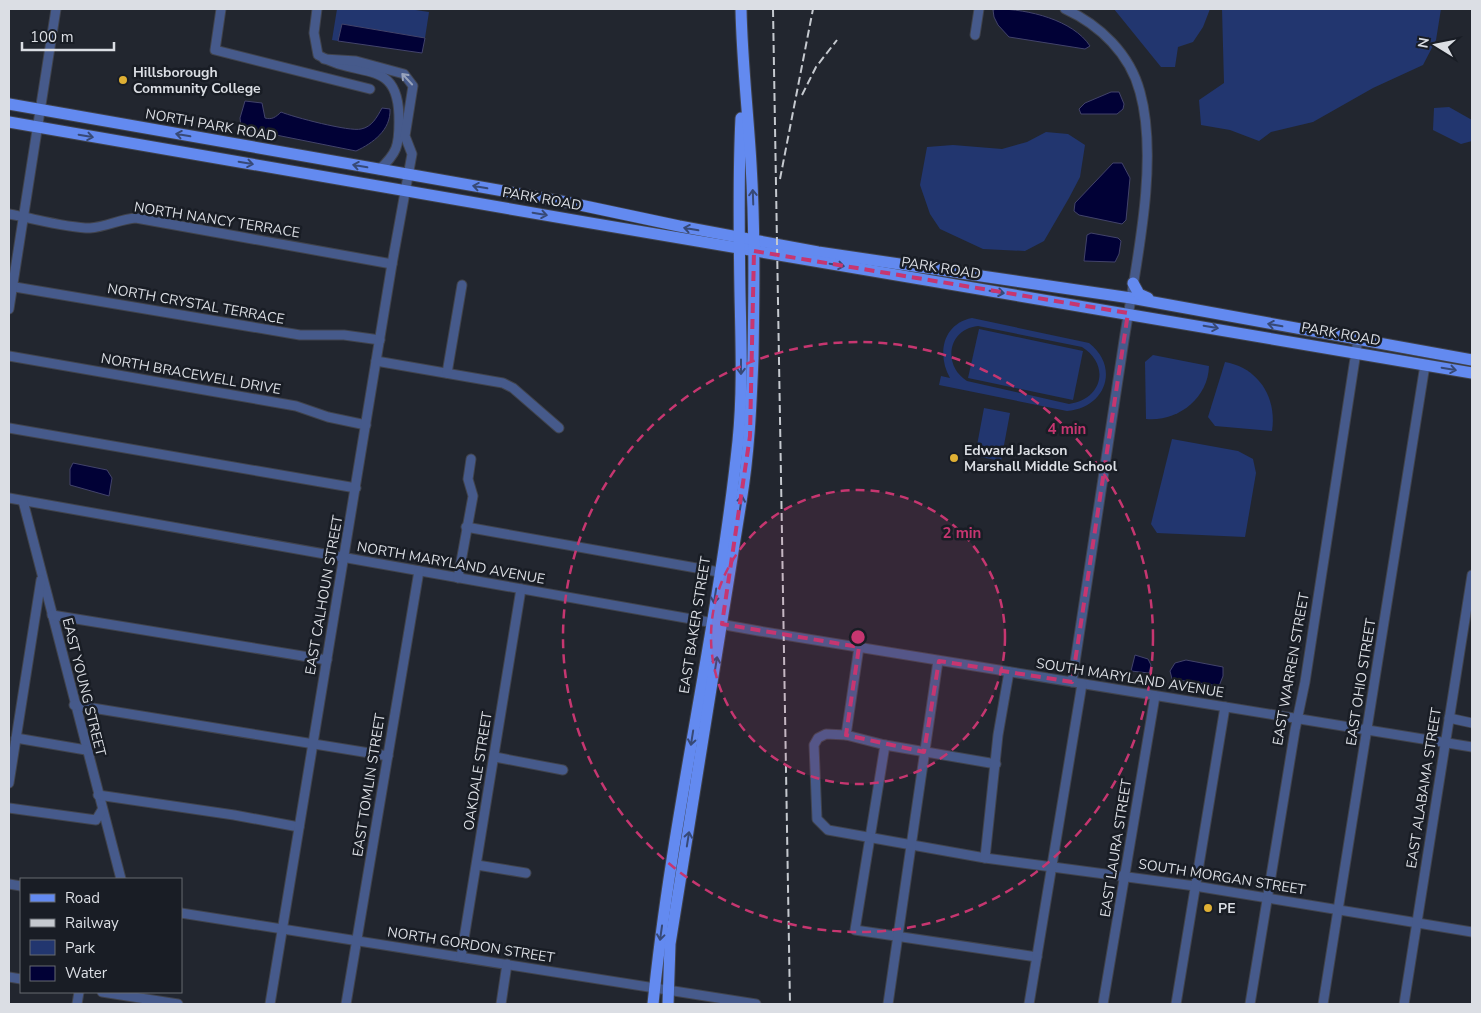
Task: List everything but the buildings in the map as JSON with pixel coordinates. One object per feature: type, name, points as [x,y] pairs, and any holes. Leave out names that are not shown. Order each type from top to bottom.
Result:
[{"type":"main road","points":[[741,9],[743,79],[739,154],[746,245]]},
{"type":"main road","name":"NORTH PARK ROAD","points":[[9,104],[408,175]]},
{"type":"main road","points":[[9,122],[406,191]]},
{"type":"main road","name":"PARK ROAD","points":[[408,175],[566,202],[746,245],[834,255],[1131,298],[1472,360]]},
{"type":"main road","name":"PARK ROAD","points":[[406,191],[746,245],[1032,297],[1472,373]]},
{"type":"main road","name":"EAST BAKER STREET","points":[[716,622],[719,572],[734,473],[740,410],[746,245]]},
{"type":"main road","name":"EAST BAKER STREET","points":[[653,1004],[654,988],[686,815],[716,622],[747,465],[752,410],[752,358],[755,316],[746,245]]},
{"type":"main road","points":[[1133,283],[1139,294],[1200,308],[1221,315]]},
{"type":"main road","points":[[1032,297],[1041,295],[1113,305],[1131,298]]},
{"type":"main road","points":[[1128,313],[1138,308],[1148,308],[1196,315],[1221,315]]},
{"type":"main road","points":[[1355,352],[1363,348],[1371,348],[1433,358],[1449,356]]},
{"type":"main road","name":"EAST BAKER STREET","points":[[668,1004],[671,904]]},
{"type":"street","points":[[9,309],[11,286],[24,216],[56,9]]},
{"type":"street","points":[[222,9],[215,50],[370,89]]},
{"type":"street","points":[[316,9],[315,46],[318,55],[333,64],[404,74],[413,86],[412,102],[395,155],[379,170]]},
{"type":"street","points":[[975,36],[979,9]]},
{"type":"street","points":[[1065,9],[1086,18],[1106,36],[1122,55],[1134,75],[1141,93],[1146,124],[1147,171],[1131,298],[1072,682]]},
{"type":"street","points":[[324,59],[356,61],[383,72],[392,82],[399,103],[402,136]]},
{"type":"street","points":[[329,79],[333,64]]},
{"type":"street","points":[[399,103],[412,102]]},
{"type":"street","name":"EAST CALHOUN STREET","points":[[270,1004],[392,264],[412,154],[402,136]]},
{"type":"street","name":"NORTH NANCY TERRACE","points":[[9,214],[89,228],[104,226],[123,218],[136,218],[392,264]]},
{"type":"street","name":"NORTH CRYSTAL TERRACE","points":[[11,286],[300,335],[344,335],[380,340]]},
{"type":"street","points":[[447,373],[462,286]]},
{"type":"street","name":"EAST WARREN STREET","points":[[1250,1004],[1266,898],[1305,682],[1358,339]]},
{"type":"street","name":"NORTH BRACEWELL DRIVE","points":[[9,356],[296,406],[328,417],[366,426]]},
{"type":"street","points":[[376,361],[504,383],[513,388],[560,428]]},
{"type":"street","name":"EAST OHIO STREET","points":[[1323,1004],[1425,364]]},
{"type":"street","points":[[9,428],[356,488]]},
{"type":"street","points":[[458,578],[473,496],[468,479],[472,459]]},
{"type":"street","name":"NORTH MARYLAND AVENUE","points":[[9,498],[784,635]]},
{"type":"street","name":"EAST YOUNG STREET","points":[[23,501],[74,705],[121,878]]},
{"type":"street","points":[[466,527],[719,572]]},
{"type":"street","name":"EAST TOMLIN STREET","points":[[346,1004],[419,571]]},
{"type":"street","name":"EAST ALABAMA STREET","points":[[1404,1004],[1472,575]]},
{"type":"street","points":[[9,783],[42,576]]},
{"type":"street","name":"OAKDALE STREET","points":[[461,956],[495,758],[521,589]]},
{"type":"street","points":[[52,615],[327,660]]},
{"type":"street","name":"SOUTH MARYLAND AVENUE","points":[[784,635],[1472,747]]},
{"type":"street","points":[[859,647],[846,735],[885,745],[996,764]]},
{"type":"street","points":[[888,1004],[938,661]]},
{"type":"street","points":[[985,858],[998,735],[1009,672]]},
{"type":"street","points":[[1029,1004],[1082,684]]},
{"type":"street","name":"EAST LAURA STREET","points":[[1104,1004],[1155,696]]},
{"type":"street","points":[[74,705],[388,756]]},
{"type":"street","points":[[1176,1004],[1224,707]]},
{"type":"street","points":[[1449,718],[1472,723]]},
{"type":"street","name":"SOUTH MORGAN STREET","points":[[846,735],[826,734],[818,738],[814,746],[816,819],[820,825],[828,830],[985,858],[1195,886],[1472,932]]},
{"type":"street","points":[[16,738],[86,750]]},
{"type":"street","points":[[885,745],[855,930],[1037,957]]},
{"type":"street","points":[[495,758],[563,770]]},
{"type":"street","points":[[98,796],[234,814],[299,827]]},
{"type":"street","points":[[9,808],[96,820],[102,810]]},
{"type":"street","points":[[477,865],[526,872]]},
{"type":"street","name":"NORTH GORDON STREET","points":[[182,913],[756,1004]]},
{"type":"street","points":[[501,1004],[507,964]]},
{"type":"street","points":[[108,993],[178,1004]]},
{"type":"highlighted area","points":[[754,251],[1128,313],[1072,682],[939,661],[924,752],[846,735],[859,647],[722,624],[750,436]]},
{"type":"green space","points":[[337,9],[409,9],[429,12],[425,38],[342,24],[338,41],[332,40]]},
{"type":"green space","points":[[1114,9],[1210,9],[1203,27],[1193,42],[1178,47],[1175,67],[1161,67]]},
{"type":"green space","points":[[1222,9],[1441,9],[1436,40],[1423,65],[1373,88],[1313,122],[1271,132],[1259,141],[1230,130],[1201,125],[1199,100],[1224,83]]},
{"type":"green space","points":[[1449,107],[1472,120],[1472,141],[1461,144],[1433,130],[1434,108]]},
{"type":"green space","points":[[1046,132],[1068,134],[1085,145],[1080,177],[1044,241],[1025,251],[983,249],[940,229],[930,214],[920,185],[927,147],[953,145],[1002,149],[1027,142]]},
{"type":"green space","points":[[972,318],[1089,343],[1099,353],[1104,363],[1106,374],[1104,385],[1091,402],[1080,408],[1067,411],[939,385],[941,376],[950,378],[944,360],[943,350],[945,342],[948,334],[962,321]],"holes":[[[978,326],[1082,347],[1091,354],[1097,363],[1099,381],[1089,396],[1069,404],[967,381],[959,374],[954,366],[952,357],[952,349],[960,334]]]},
{"type":"green space","points":[[979,329],[1083,351],[1073,400],[968,378]]},
{"type":"green space","points":[[1153,355],[1209,366],[1203,389],[1189,406],[1169,417],[1146,419],[1145,362]]},
{"type":"green space","points":[[1225,362],[1237,365],[1247,371],[1263,386],[1272,407],[1272,431],[1215,426],[1208,417]]},
{"type":"green space","points":[[984,408],[1010,413],[1001,461],[975,456]]},
{"type":"green space","points":[[1172,439],[1238,451],[1253,459],[1256,473],[1245,537],[1157,533],[1151,524]]},
{"type":"water","points":[[993,10],[1022,11],[1049,18],[1073,29],[1090,46],[1085,49],[1009,37],[998,25],[994,17]]},
{"type":"water","points":[[342,24],[425,38],[422,53],[338,41]]},
{"type":"water","points":[[1111,92],[1119,92],[1124,104],[1123,109],[1117,114],[1081,114],[1079,109],[1085,103]]},
{"type":"water","points":[[245,101],[262,103],[265,118],[274,118],[281,112],[321,124],[355,129],[365,128],[371,124],[382,108],[390,109],[390,117],[380,135],[356,151],[241,128],[240,118]]},
{"type":"water","points":[[1113,163],[1122,163],[1130,178],[1126,220],[1122,224],[1079,215],[1074,211],[1075,203]]},
{"type":"water","points":[[1091,233],[1118,238],[1121,241],[1119,254],[1115,262],[1084,261],[1087,235]]},
{"type":"water","points":[[73,463],[107,470],[112,478],[109,496],[70,485],[70,469]]},
{"type":"water","points":[[1135,655],[1148,659],[1151,665],[1149,673],[1131,671]]},
{"type":"water","points":[[1186,660],[1223,667],[1223,676],[1219,686],[1172,679],[1170,671],[1175,663]]},
{"type":"railway","points":[[773,9],[790,1004]]},
{"type":"railway","points":[[780,179],[813,9]]},
{"type":"railway","points":[[802,95],[816,67],[837,40]]},
{"type":"place","name":"Hillsborough Community College","points":[[123,80]]},
{"type":"place","name":"Edward Jackson Marshall Middle School","points":[[954,458]]},
{"type":"place","name":"PE","points":[[1208,908]]}]
